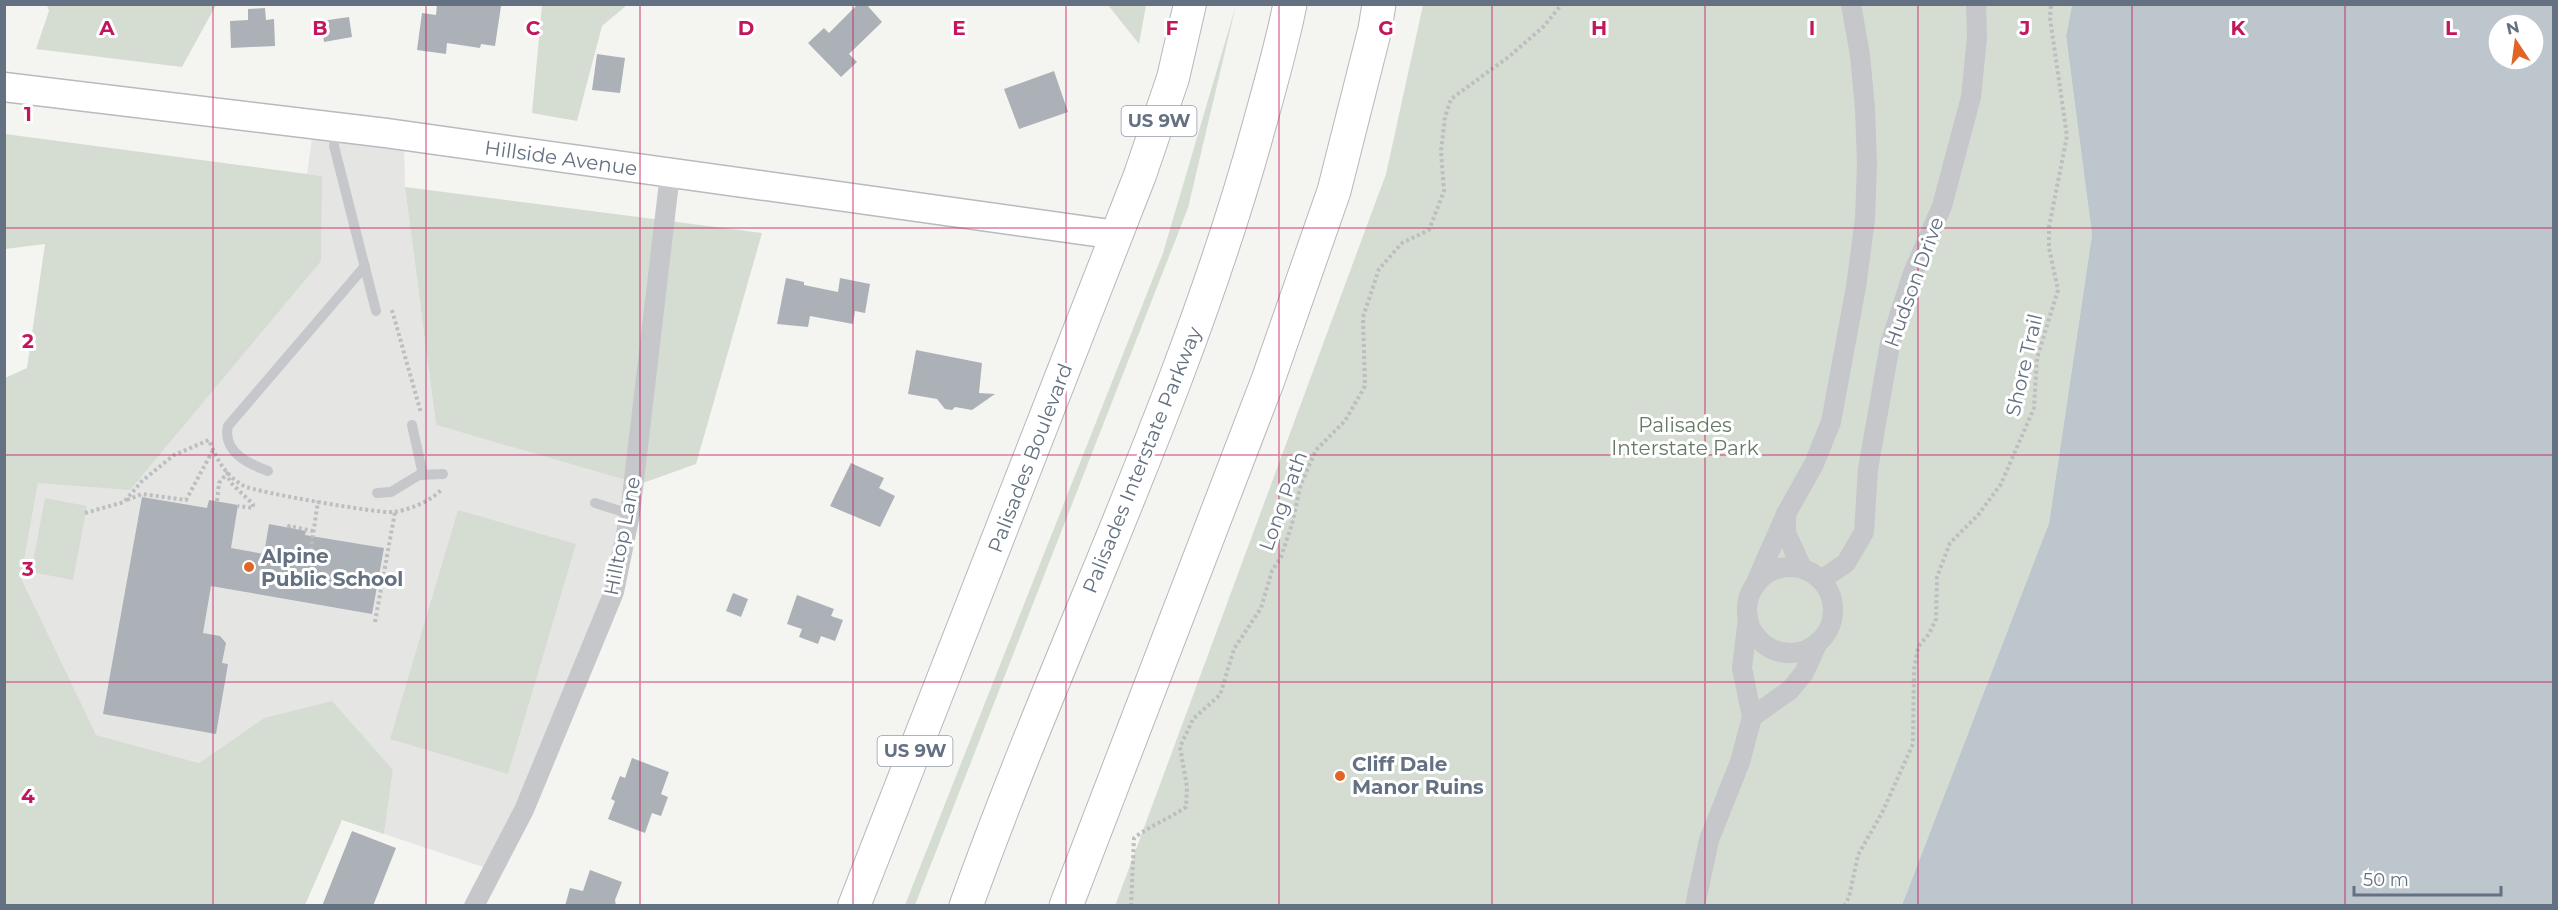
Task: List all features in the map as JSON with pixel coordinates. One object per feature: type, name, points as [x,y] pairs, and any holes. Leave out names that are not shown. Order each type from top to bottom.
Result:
[{"type":"highway","name":"Palisades Interstate Parkway","points":[[966,906],[1003,802],[1190,344],[1236,211],[1290,4]]},
{"type":"highway","points":[[1066,906],[1276,358],[1334,191],[1375,29],[1379,4]]},
{"type":"main road","name":"Palisades Boulevard","points":[[854,906],[1118,235],[1164,109],[1190,4]]},
{"type":"main road","name":"Hillside Avenue","points":[[5,87],[336,127],[1118,235]]},
{"type":"street","points":[[1695,906],[1709,840],[1740,762],[1752,717],[1742,668],[1748,618],[1747,607],[1786,514],[1814,464],[1831,422],[1856,287],[1865,219],[1867,164],[1863,87],[1851,4]]},
{"type":"street","name":"Hudson Drive","points":[[1821,580],[1846,563],[1864,532],[1869,469],[1890,344],[1913,273],[1942,206],[1971,97],[1977,37],[1976,4]]},
{"type":"street","name":"Hilltop Lane","points":[[474,906],[524,810],[614,592],[630,514],[670,174]]},
{"type":"street","points":[[1786,514],[1786,532],[1802,568]]},
{"type":"street","points":[[1748,618],[1758,638],[1776,650],[1790,653],[1805,650],[1818,642],[1827,632],[1832,619],[1833,605],[1829,591],[1821,580],[1802,568],[1788,567],[1774,570],[1754,587]]},
{"type":"street","points":[[1752,717],[1790,690],[1804,673],[1818,642]]},
{"type":"lane","points":[[336,127],[334,146],[376,311]]},
{"type":"lane","points":[[268,471],[251,465],[235,453],[227,438],[228,426],[365,266]]},
{"type":"lane","points":[[412,425],[423,475]]},
{"type":"lane","points":[[377,493],[391,492],[409,479],[441,474]]},
{"type":"lane","points":[[595,503],[630,514]]},
{"type":"path","name":"Long Path","points":[[1131,906],[1134,837],[1150,826],[1168,820],[1186,807],[1187,787],[1180,747],[1193,719],[1220,695],[1234,649],[1261,608],[1272,572],[1285,546],[1301,484],[1316,450],[1345,421],[1365,387],[1363,317],[1379,268],[1402,243],[1429,230],[1444,191],[1441,151],[1445,117],[1451,99],[1511,55],[1544,26],[1562,4]]},
{"type":"path","name":"Shore Trail","points":[[1845,906],[1858,855],[1882,813],[1913,744],[1914,670],[1918,647],[1929,634],[1936,619],[1937,577],[1940,568],[1950,543],[1978,515],[2001,484],[2034,408],[2037,358],[2058,290],[2049,248],[2049,227],[2067,136],[2050,18],[2051,4]]},
{"type":"path","points":[[391,306],[423,418]]},
{"type":"path","points":[[124,502],[142,481],[174,455],[209,440],[230,482],[253,504],[253,508],[238,506]]},
{"type":"path","points":[[85,513],[124,502],[142,494],[186,500],[213,450]]},
{"type":"path","points":[[227,473],[252,489],[386,513],[419,504],[439,493],[443,488],[441,474]]},
{"type":"path","points":[[217,501],[219,483],[227,473]]},
{"type":"path","points":[[309,561],[318,501]]},
{"type":"path","points":[[375,622],[395,512]]},
{"type":"path","points":[[289,528],[289,526],[314,531]]},
{"type":"shaded area","points":[[2072,5],[2553,5],[2553,905],[1902,905],[2049,523],[2092,235],[2066,36]]},
{"type":"shaded area","points":[[314,124],[404,136],[405,187],[436,425],[633,481],[623,553],[492,870],[384,834],[393,770],[264,718],[199,763],[95,735],[21,578],[38,483],[321,176],[307,174]]},
{"type":"green space","points":[[47,4],[216,5],[182,67],[36,49],[49,11]]},
{"type":"green space","points":[[542,5],[627,5],[602,26],[577,121],[532,113]]},
{"type":"green space","points":[[1108,5],[1146,5],[1139,44]]},
{"type":"green space","points":[[1236,5],[1188,208],[915,905],[905,905],[1163,253]]},
{"type":"green space","name":"Palisades Interstate Park","points":[[1423,5],[2072,5],[2066,36],[2092,235],[2049,523],[1902,905],[1115,906],[1386,174]]},
{"type":"green space","points":[[5,134],[322,176],[321,261],[130,490],[38,483],[21,578],[96,735],[199,763],[264,718],[332,701],[393,770],[384,834],[342,820],[305,905],[5,905],[5,378],[27,368],[45,244],[5,249]]},
{"type":"green space","points":[[405,187],[762,233],[696,464],[640,484],[436,425]]},
{"type":"green space","points":[[45,498],[87,506],[73,580],[31,572]]},
{"type":"green space","points":[[458,510],[576,544],[508,774],[390,739]]},
{"type":"building","points":[[437,4],[501,6],[495,46],[481,44],[480,48],[447,43],[446,54],[417,50],[422,13],[436,15]]},
{"type":"building","points":[[858,4],[866,4],[882,22],[849,54],[857,62],[841,77],[808,43],[824,28],[829,33]]},
{"type":"building","points":[[265,8],[266,20],[274,19],[275,46],[231,48],[230,21],[248,20],[248,9]]},
{"type":"building","points":[[349,17],[352,37],[324,42],[321,21]]},
{"type":"building","points":[[597,54],[625,58],[620,93],[592,90]]},
{"type":"building","points":[[1054,71],[1068,112],[1019,129],[1004,89]]},
{"type":"building","points":[[786,278],[804,282],[804,285],[838,292],[840,278],[870,284],[865,313],[855,311],[853,324],[810,316],[808,327],[777,324]]},
{"type":"building","points":[[916,350],[982,363],[979,393],[995,394],[972,410],[955,407],[952,410],[945,409],[937,399],[908,394]]},
{"type":"building","points":[[851,463],[884,478],[879,488],[895,496],[880,527],[830,506]]},
{"type":"building","points":[[142,497],[207,508],[209,500],[238,505],[231,548],[264,554],[269,524],[306,531],[305,535],[384,548],[372,614],[211,586],[203,633],[220,636],[226,643],[222,663],[228,664],[216,734],[103,714]]},
{"type":"building","points":[[733,593],[748,599],[741,617],[726,611]]},
{"type":"building","points":[[797,595],[834,609],[831,616],[843,620],[835,641],[821,636],[818,644],[799,637],[802,629],[787,624]]},
{"type":"building","points":[[632,758],[669,772],[661,794],[668,797],[661,816],[652,813],[645,833],[608,819],[615,801],[611,799],[620,776],[625,778]]},
{"type":"building","points":[[352,831],[396,848],[373,906],[322,906]]},
{"type":"building","points":[[590,870],[622,882],[615,900],[616,906],[565,906],[570,888],[583,891]]},
{"type":"place","name":"Alpine Public School","points":[[249,567]]},
{"type":"place","name":"Cliff Dale Manor Ruins","points":[[1340,776]]}]
